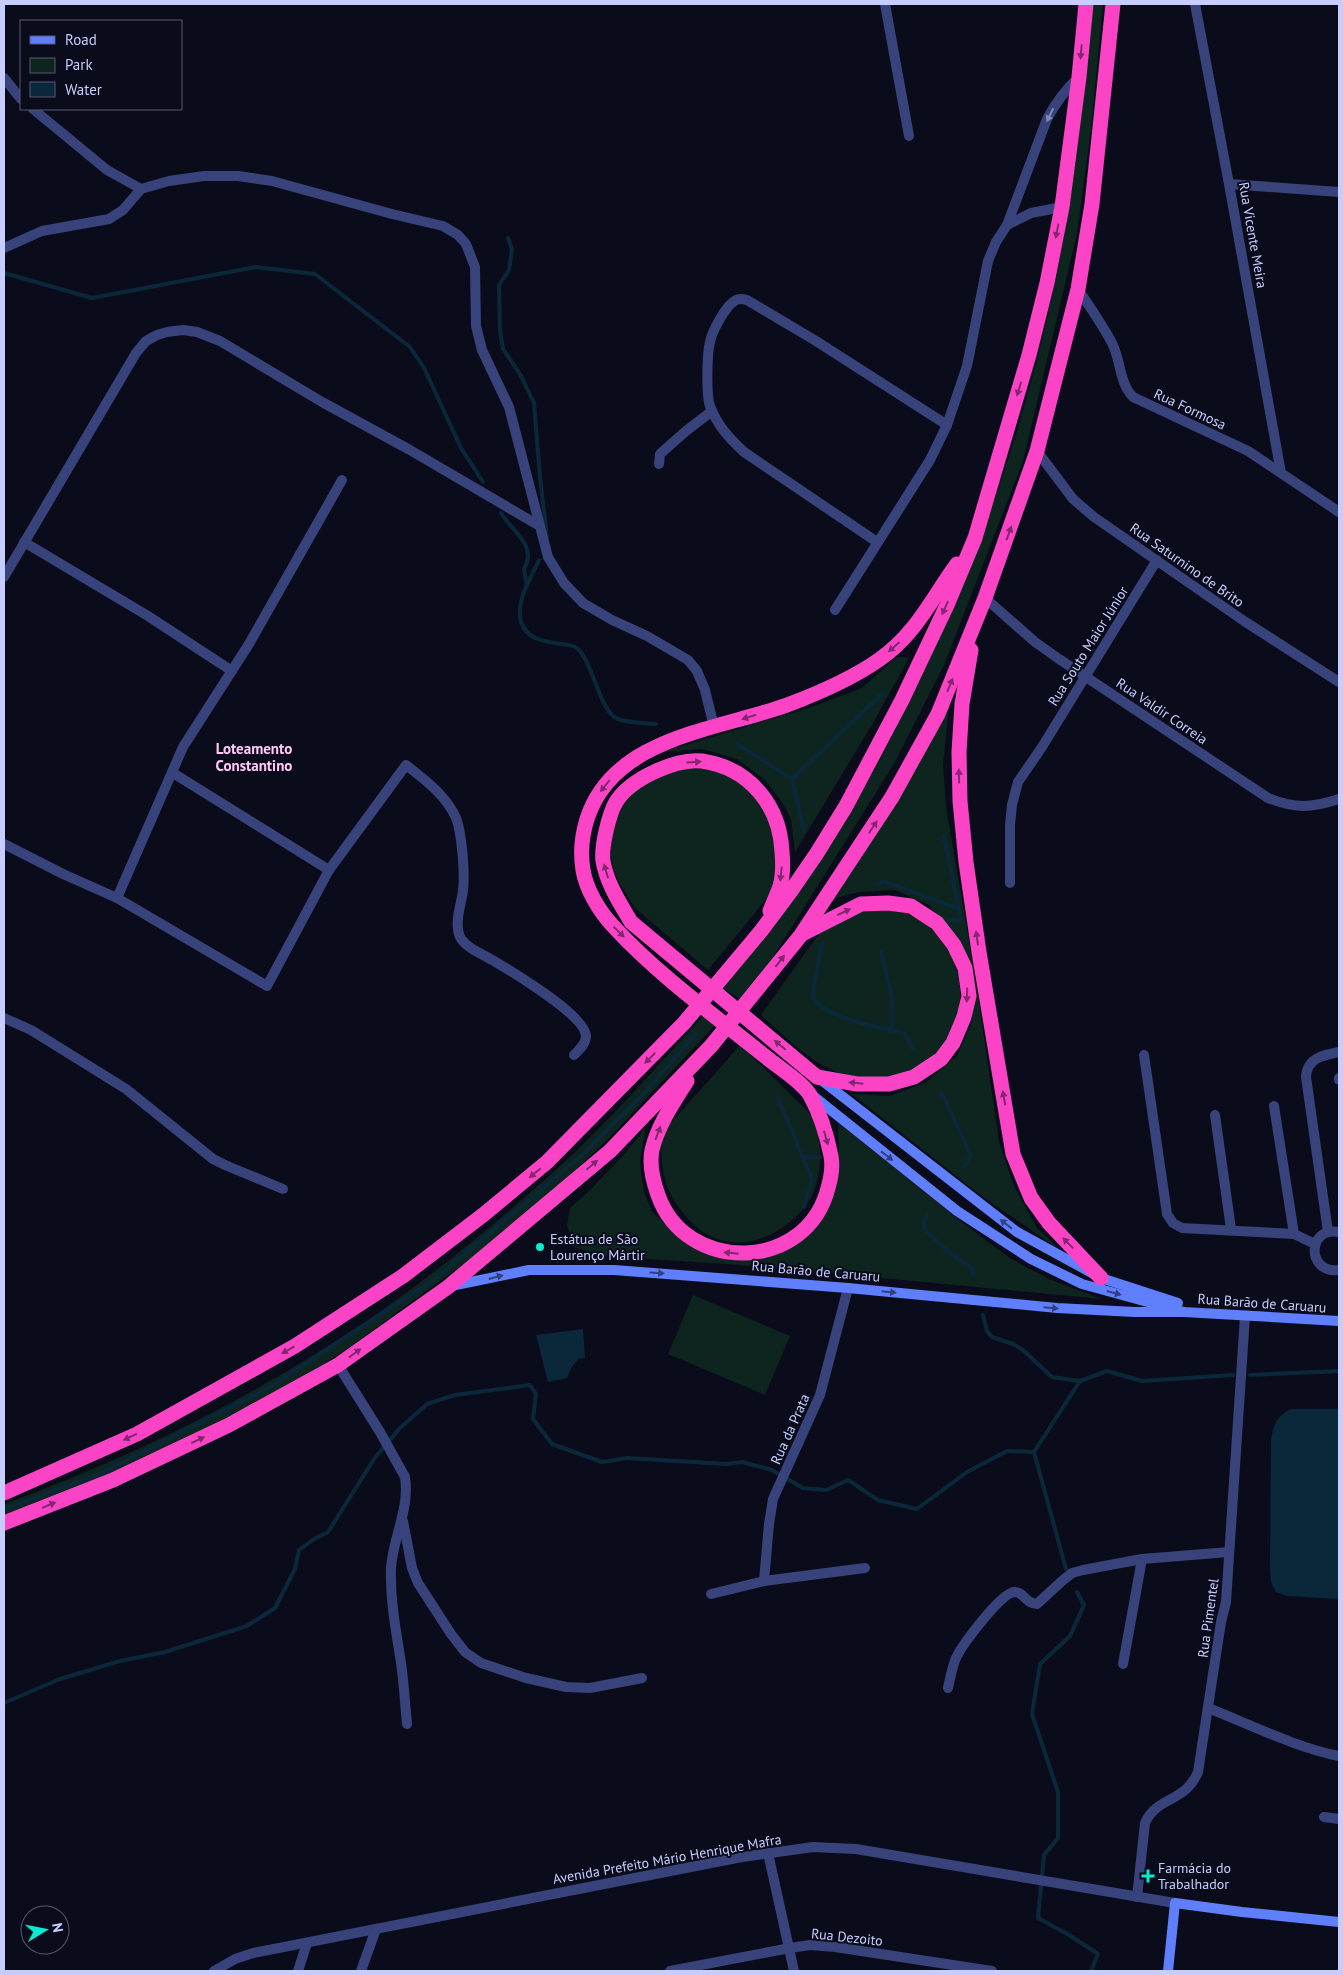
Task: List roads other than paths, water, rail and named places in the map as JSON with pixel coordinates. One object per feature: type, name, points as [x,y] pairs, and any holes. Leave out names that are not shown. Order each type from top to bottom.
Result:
[{"type":"highway","points":[[4,1493],[137,1434],[295,1346],[402,1276],[483,1215],[547,1162],[684,1024],[761,930],[818,853],[846,806],[902,700],[947,605],[975,538],[1029,356],[1047,283],[1062,207],[1079,78],[1086,4]]},
{"type":"highway","points":[[4,1523],[112,1480],[229,1425],[338,1366],[448,1287],[610,1151],[709,1049],[801,935],[897,789],[938,714],[976,622],[1037,451],[1078,289],[1092,204],[1113,4]]},
{"type":"highway","points":[[709,1049],[664,1118],[651,1154],[654,1185],[661,1206],[672,1222],[686,1236],[705,1246],[726,1253],[744,1254],[769,1250],[802,1232],[816,1216],[826,1200],[831,1179],[832,1160],[821,1121],[808,1092],[678,986],[611,924],[584,879],[581,861],[583,833],[592,803],[606,784],[624,766],[648,750],[714,727],[787,705],[843,681],[882,658],[906,637],[927,612],[949,574],[975,538]]},
{"type":"highway","points":[[976,622],[962,704],[959,752],[960,801],[966,862],[979,952],[1014,1154],[1030,1198],[1049,1223],[1102,1278]]},
{"type":"highway","points":[[761,930],[780,885],[783,862],[781,834],[772,809],[756,787],[729,769],[701,761],[680,763],[655,771],[632,785],[616,801],[607,825],[603,859],[612,890],[632,922],[817,1077],[857,1084],[888,1084],[914,1077],[941,1059],[953,1043],[964,1017],[969,996],[965,968],[954,945],[937,923],[911,906],[888,902],[862,904],[801,935]]},
{"type":"street","points":[[884,4],[909,136]]},
{"type":"street","name":"Rua Vicente Meira","points":[[1195,4],[1281,472]]},
{"type":"street","points":[[4,78],[20,98]]},
{"type":"street","points":[[835,610],[930,460],[947,425],[967,366],[988,261],[996,242],[1007,225],[1047,119],[1055,103],[1066,89],[1079,78]]},
{"type":"street","points":[[34,110],[107,170],[141,189]]},
{"type":"street","points":[[4,248],[42,231],[109,219],[123,210],[141,189],[169,181],[204,176],[238,176],[272,181],[443,226],[458,236],[466,244],[475,267],[476,326],[482,350],[509,407],[538,525],[548,557],[564,583],[582,603],[688,660],[697,671],[705,690],[714,727]]},
{"type":"street","points":[[1229,184],[1339,192]]},
{"type":"street","points":[[1007,225],[1031,213],[1062,207]]},
{"type":"street","name":"Rua Formosa","points":[[1078,289],[1112,343],[1118,358],[1124,385],[1133,398],[1239,447],[1281,472],[1339,512]]},
{"type":"street","points":[[877,542],[744,452],[726,434],[712,412],[706,392],[710,341],[715,329],[734,300],[741,298],[747,300],[786,322],[947,425]]},
{"type":"street","points":[[4,577],[136,353],[146,341],[157,335],[183,330],[197,332],[220,341],[322,402],[410,450],[538,525]]},
{"type":"street","points":[[659,464],[660,454],[686,431],[712,412]]},
{"type":"street","name":"Rua Saturnino de Brito","points":[[1037,451],[1073,499],[1094,517],[1244,621],[1339,682]]},
{"type":"street","points":[[117,898],[184,747],[249,644],[342,480]]},
{"type":"street","points":[[24,542],[148,616],[232,671]]},
{"type":"street","name":"Rua Souto Maior Júnior","points":[[1010,883],[1010,825],[1012,805],[1018,782],[1042,747],[1157,560]]},
{"type":"street","name":"Rua Valdir Correia","points":[[985,598],[1035,642],[1268,798],[1286,805],[1302,808],[1339,799]]},
{"type":"street","points":[[4,844],[63,874],[117,898],[267,986],[329,870],[406,765],[433,787],[446,801],[460,830],[463,878],[459,913],[460,937],[474,950],[530,983],[562,1008],[583,1028],[586,1038],[585,1042],[574,1055]]},
{"type":"street","points":[[173,773],[329,870]]},
{"type":"street","points":[[4,1018],[31,1030],[126,1088],[213,1159],[283,1189]]},
{"type":"street","points":[[1328,1232],[1306,1070],[1311,1062],[1320,1056],[1339,1052]]},
{"type":"street","points":[[1144,1055],[1167,1214],[1173,1223],[1182,1228],[1294,1234],[1315,1244]]},
{"type":"street","points":[[817,1077],[1018,1232],[1102,1278],[1210,1314]]},
{"type":"street","name":"Rua Barão de Caruaru","points":[[808,1092],[957,1211],[1032,1259],[1082,1284],[1184,1312]]},
{"type":"street","points":[[1274,1106],[1294,1234]]},
{"type":"street","points":[[1214,1115],[1231,1230]]},
{"type":"street","points":[[1339,1232],[1328,1232],[1318,1239],[1314,1250],[1318,1262],[1328,1270],[1339,1270]]},
{"type":"street","name":"Rua Barão de Caruaru","points":[[448,1287],[529,1270],[614,1270],[848,1288],[1057,1308],[1135,1312],[1184,1312],[1339,1321]]},
{"type":"street","name":"Rua da Prata","points":[[764,1581],[769,1524],[774,1499],[820,1395],[848,1288]]},
{"type":"street","name":"Rua Pimentel","points":[[1137,1897],[1145,1823],[1149,1814],[1156,1807],[1186,1790],[1198,1772],[1221,1622],[1226,1602],[1245,1316]]},
{"type":"street","points":[[338,1366],[405,1477],[406,1485],[402,1518],[391,1565],[391,1588],[394,1628],[401,1663],[407,1724]]},
{"type":"street","points":[[402,1518],[412,1568],[418,1583],[465,1652],[481,1663],[526,1678],[566,1687],[590,1688],[642,1678]]},
{"type":"street","points":[[948,1688],[956,1658],[980,1622],[1007,1595],[1015,1592],[1029,1602],[1036,1604],[1072,1574],[1101,1565],[1142,1559],[1229,1552]]},
{"type":"street","points":[[1123,1664],[1142,1559]]},
{"type":"street","points":[[711,1594],[764,1581],[865,1568]]},
{"type":"street","points":[[1208,1708],[1286,1740],[1325,1754],[1339,1756]]},
{"type":"street","points":[[1324,1817],[1339,1819]]},
{"type":"street","name":"Avenida Prefeito Mário Henrique Mafra","points":[[214,1971],[235,1959],[253,1953],[768,1852],[813,1847],[856,1849],[1175,1903],[1339,1922]]},
{"type":"street","points":[[768,1852],[794,1971]]},
{"type":"street","points":[[1168,1971],[1175,1903]]},
{"type":"street","points":[[361,1971],[376,1929]]},
{"type":"street","points":[[298,1971],[307,1943]]},
{"type":"street","name":"Rua Dezoito","points":[[670,1971],[810,1945],[835,1947],[990,1971]]},
{"type":"water","points":[[583,1329],[585,1358],[578,1359],[571,1368],[567,1378],[548,1382],[536,1335]]},
{"type":"water","points":[[1290,1409],[1339,1409],[1339,1599],[1287,1596],[1276,1592],[1271,1582],[1271,1441],[1276,1422],[1281,1415]]},
{"type":"waterway","points":[[508,238],[512,249],[509,270],[499,285],[500,330],[503,349],[520,374],[534,403],[547,537]]},
{"type":"waterway","points":[[4,273],[92,298],[256,267],[315,274],[410,347],[424,368],[461,448],[483,482]]},
{"type":"waterway","points":[[501,513],[526,546],[528,553],[524,569],[527,586]]},
{"type":"waterway","points":[[539,560],[528,582],[520,606],[521,622],[524,628],[538,639],[577,648],[588,664],[601,698],[612,715],[627,721],[656,724]]},
{"type":"waterway","points":[[792,779],[882,694]]},
{"type":"waterway","points":[[737,744],[792,779],[804,831]]},
{"type":"waterway","points":[[944,836],[961,920],[949,921]]},
{"type":"waterway","points":[[878,885],[883,881],[959,909]]},
{"type":"waterway","points":[[822,943],[813,989],[814,1000],[822,1007],[844,1018],[904,1033],[913,1049]]},
{"type":"waterway","points":[[881,951],[892,997],[891,1031]]},
{"type":"waterway","points":[[4,1509],[101,1473],[265,1390],[435,1279],[581,1156],[646,1091],[696,1034]]},
{"type":"waterway","points":[[941,1092],[971,1155],[964,1167]]},
{"type":"waterway","points":[[777,1096],[803,1157],[820,1157]]},
{"type":"waterway","points":[[803,1157],[812,1179],[804,1207]]},
{"type":"waterway","points":[[927,1214],[924,1220],[924,1228],[946,1250],[972,1268],[973,1275]]},
{"type":"waterway","points":[[983,1315],[987,1331],[992,1337],[1013,1344],[1023,1350],[1052,1377],[1080,1381]]},
{"type":"waterway","points":[[4,1703],[60,1679],[120,1661],[165,1652],[247,1626],[275,1608],[295,1569],[299,1550],[328,1532],[374,1459],[400,1428],[427,1404],[455,1395],[530,1385],[536,1394],[533,1419],[552,1444],[602,1462],[627,1458],[726,1464],[742,1462],[772,1470],[803,1488],[826,1490],[848,1480],[878,1500],[917,1509],[967,1472],[1007,1451],[1034,1452],[1080,1381],[1107,1371],[1142,1381],[1233,1375]]},
{"type":"waterway","points":[[1250,1375],[1339,1371]]},
{"type":"waterway","points":[[1034,1452],[1066,1569]]},
{"type":"waterway","points":[[1077,1592],[1084,1605],[1070,1636],[1040,1664],[1032,1714],[1058,1792],[1058,1838],[1044,1855],[1038,1918],[1098,1954],[1091,1971]]},
{"type":"place","name":"Estátua de São Lourenço Mártir","points":[[540,1247]]},
{"type":"place","name":"Farmácia do Trabalhador","points":[[1148,1876]]},
{"type":"district","name":"Loteamento Constantino","points":[[254,756]]}]
